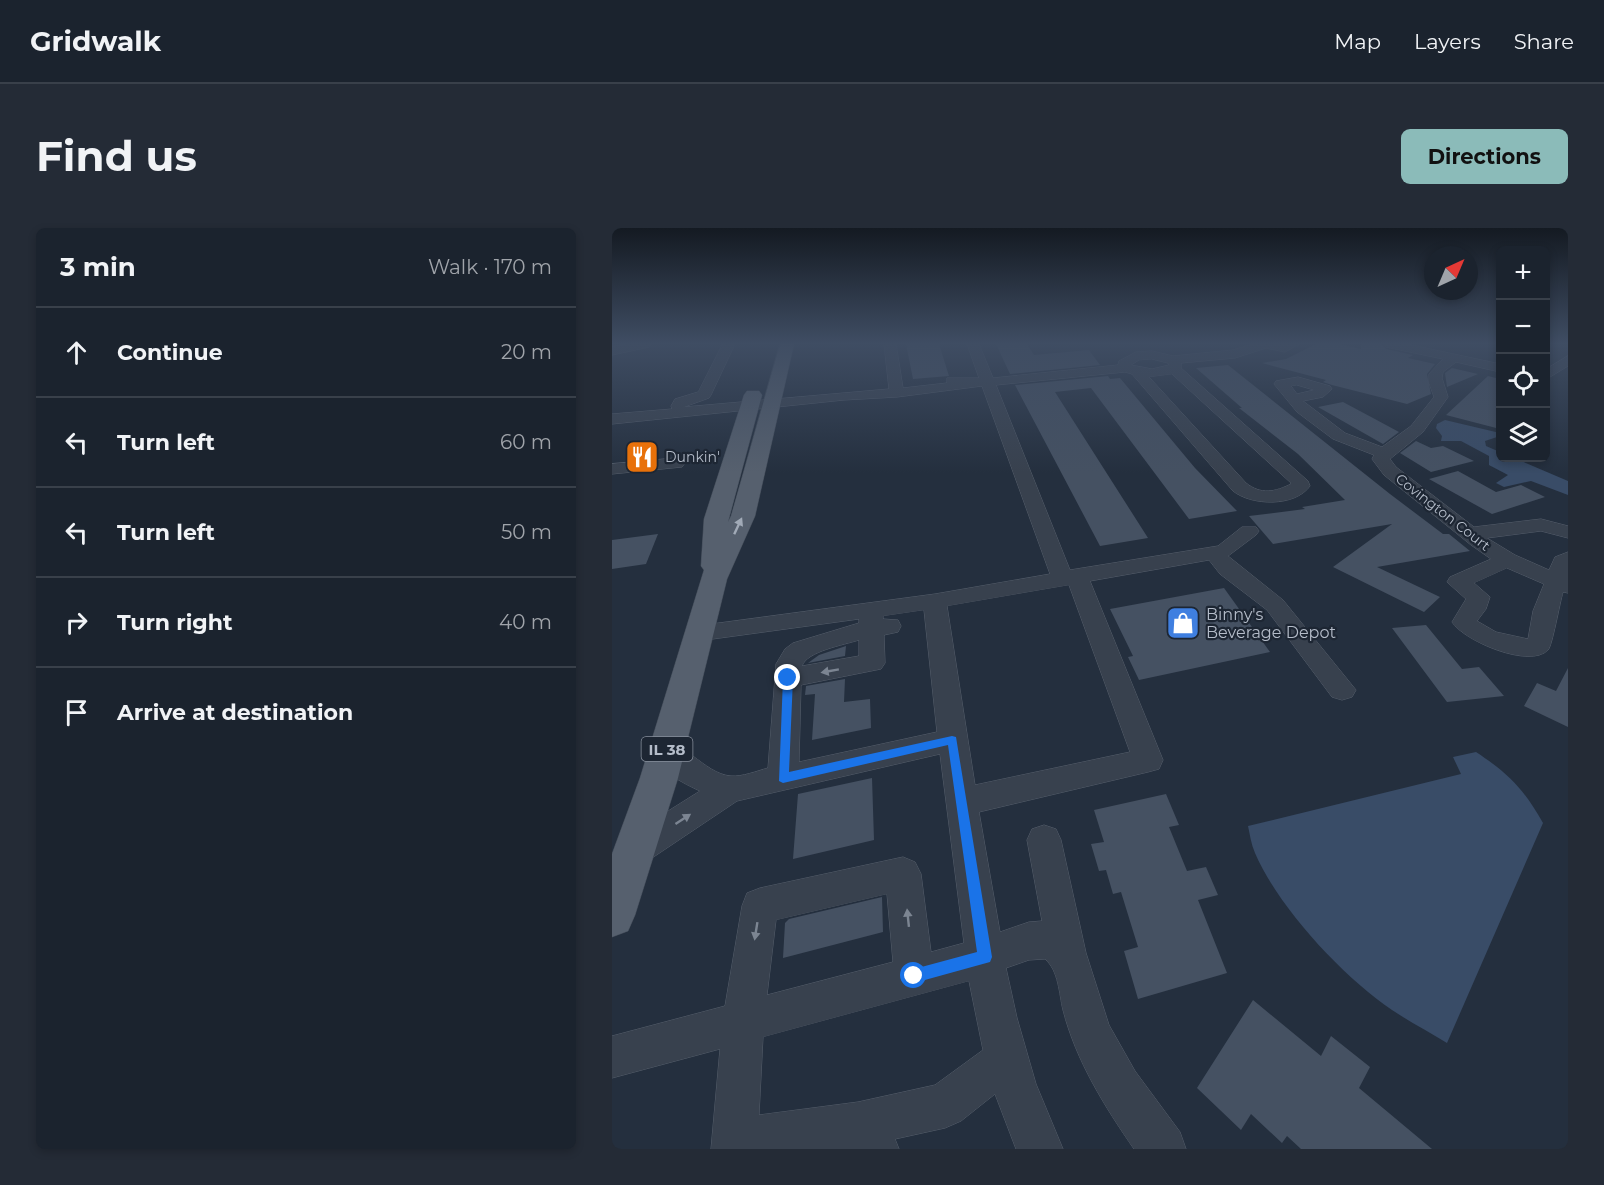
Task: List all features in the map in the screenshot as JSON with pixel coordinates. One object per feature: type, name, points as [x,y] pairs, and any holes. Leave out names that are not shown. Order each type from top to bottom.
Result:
[{"type":"main road","name":"IL 38","points":[[713,579],[716,519],[756,387]]},
{"type":"main road","name":"IL 38","points":[[612,915],[665,754],[713,579],[743,516],[776,387]]},
{"type":"street","points":[[671,418],[680,402],[704,395],[708,387]]},
{"type":"street","points":[[612,419],[671,418],[749,406],[844,396],[854,398],[896,390],[946,387]]},
{"type":"street","points":[[962,802],[1149,760],[1069,576],[980,387]]},
{"type":"street","points":[[1146,387],[1189,434],[1252,496],[1272,496],[1301,486],[1299,481],[1197,387]]},
{"type":"street","points":[[1295,399],[1302,409],[1339,436],[1384,453],[1417,429],[1441,398],[1437,387]]},
{"type":"street","points":[[1189,434],[1240,428]]},
{"type":"street","name":"Covington Court","points":[[1384,453],[1381,459],[1390,471],[1470,534],[1507,560],[1562,584]]},
{"type":"street","points":[[612,469],[676,463]]},
{"type":"street","points":[[1470,534],[1541,525],[1568,532]]},
{"type":"street","points":[[698,633],[871,619],[936,610],[1069,576],[1224,550],[1249,531]]},
{"type":"street","points":[[1213,552],[1228,569],[1275,605],[1342,690]]},
{"type":"street","points":[[1507,560],[1458,582],[1478,597],[1474,609],[1464,622],[1473,631],[1498,643],[1532,649],[1539,645],[1545,611],[1562,584],[1563,562],[1568,558]]},
{"type":"street","points":[[936,610],[952,740],[985,957],[1005,1060],[1040,1149]]},
{"type":"street","points":[[788,678],[872,663],[871,619]]},
{"type":"street","points":[[783,778],[789,664],[794,655],[802,649],[871,619]]},
{"type":"street","points":[[634,851],[729,790],[952,740]]},
{"type":"street","points":[[665,754],[698,776],[729,790]]},
{"type":"street","points":[[1044,840],[1068,953],[1086,1020],[1108,1070],[1138,1117],[1163,1149]]},
{"type":"street","points":[[914,976],[903,874],[760,906],[743,1022],[735,1145],[867,1137],[945,1106],[1005,1060]]},
{"type":"street","points":[[612,1057],[985,957],[1042,939],[1056,943],[1068,953]]},
{"type":"water","points":[[1445,420],[1496,432],[1496,437],[1485,441],[1486,446],[1496,450],[1496,462],[1523,462],[1568,481],[1568,495],[1531,481],[1504,487],[1496,483],[1508,475],[1489,465],[1489,456],[1461,441],[1441,441],[1442,436],[1436,428],[1437,424]]},
{"type":"water","points":[[1476,752],[1498,767],[1514,783],[1529,800],[1543,823],[1447,1043],[1373,996],[1333,960],[1296,918],[1265,874],[1254,850],[1248,826],[1461,774],[1453,757]]},
{"type":"building","points":[[1016,387],[1127,387],[1195,468],[1237,511],[1189,519],[1091,388],[1055,392],[1148,538],[1100,546]]},
{"type":"building","points":[[1218,387],[1256,387],[1390,494],[1443,534],[1449,534],[1470,551],[1377,567],[1440,597],[1424,612],[1333,567],[1392,524],[1273,544],[1249,516],[1305,509],[1302,507],[1345,500],[1298,454],[1239,408],[1242,408]]},
{"type":"building","points":[[1340,387],[1430,387],[1431,394],[1407,404]]},
{"type":"building","points":[[1476,387],[1496,387],[1496,428],[1446,415]]},
{"type":"building","points":[[1343,402],[1399,432],[1383,444],[1318,407]]},
{"type":"building","points":[[1416,441],[1431,448],[1443,446],[1474,461],[1431,472],[1400,453]]},
{"type":"building","points":[[1458,471],[1496,492],[1521,485],[1545,497],[1492,514],[1429,479]]},
{"type":"building","points":[[658,534],[646,564],[612,569],[612,540]]},
{"type":"building","name":"Binny's Beverage Depot","points":[[1224,588],[1270,652],[1139,680],[1128,657],[1133,656],[1110,609]]},
{"type":"building","points":[[1426,625],[1462,669],[1479,667],[1504,696],[1447,702],[1392,628]]},
{"type":"building","points":[[846,646],[845,656],[808,663],[819,655]]},
{"type":"building","points":[[1568,668],[1568,727],[1524,706],[1537,683],[1556,691]]},
{"type":"building","points":[[845,679],[844,702],[870,699],[871,728],[812,740],[815,694],[805,695],[806,686]]},
{"type":"building","points":[[872,778],[874,840],[793,859],[798,794]]},
{"type":"building","points":[[1166,794],[1179,825],[1169,827],[1187,871],[1206,867],[1218,895],[1198,900],[1227,973],[1138,999],[1124,951],[1138,947],[1121,892],[1113,894],[1106,870],[1099,871],[1091,844],[1104,842],[1094,810]]},
{"type":"building","points":[[882,897],[883,932],[783,958],[785,923],[789,919]]},
{"type":"building","points":[[1253,1000],[1321,1056],[1331,1036],[1370,1067],[1359,1088],[1432,1149],[1301,1149],[1287,1136],[1282,1143],[1251,1114],[1241,1130],[1197,1088]]},
{"type":"place","name":"Dunkin'","points":[[642,457]]},
{"type":"place","name":"Binny's Beverage Depot","points":[[1183,623]]},
{"type":"route","points":[[788,678],[783,778],[952,740],[985,957],[914,976]]}]
